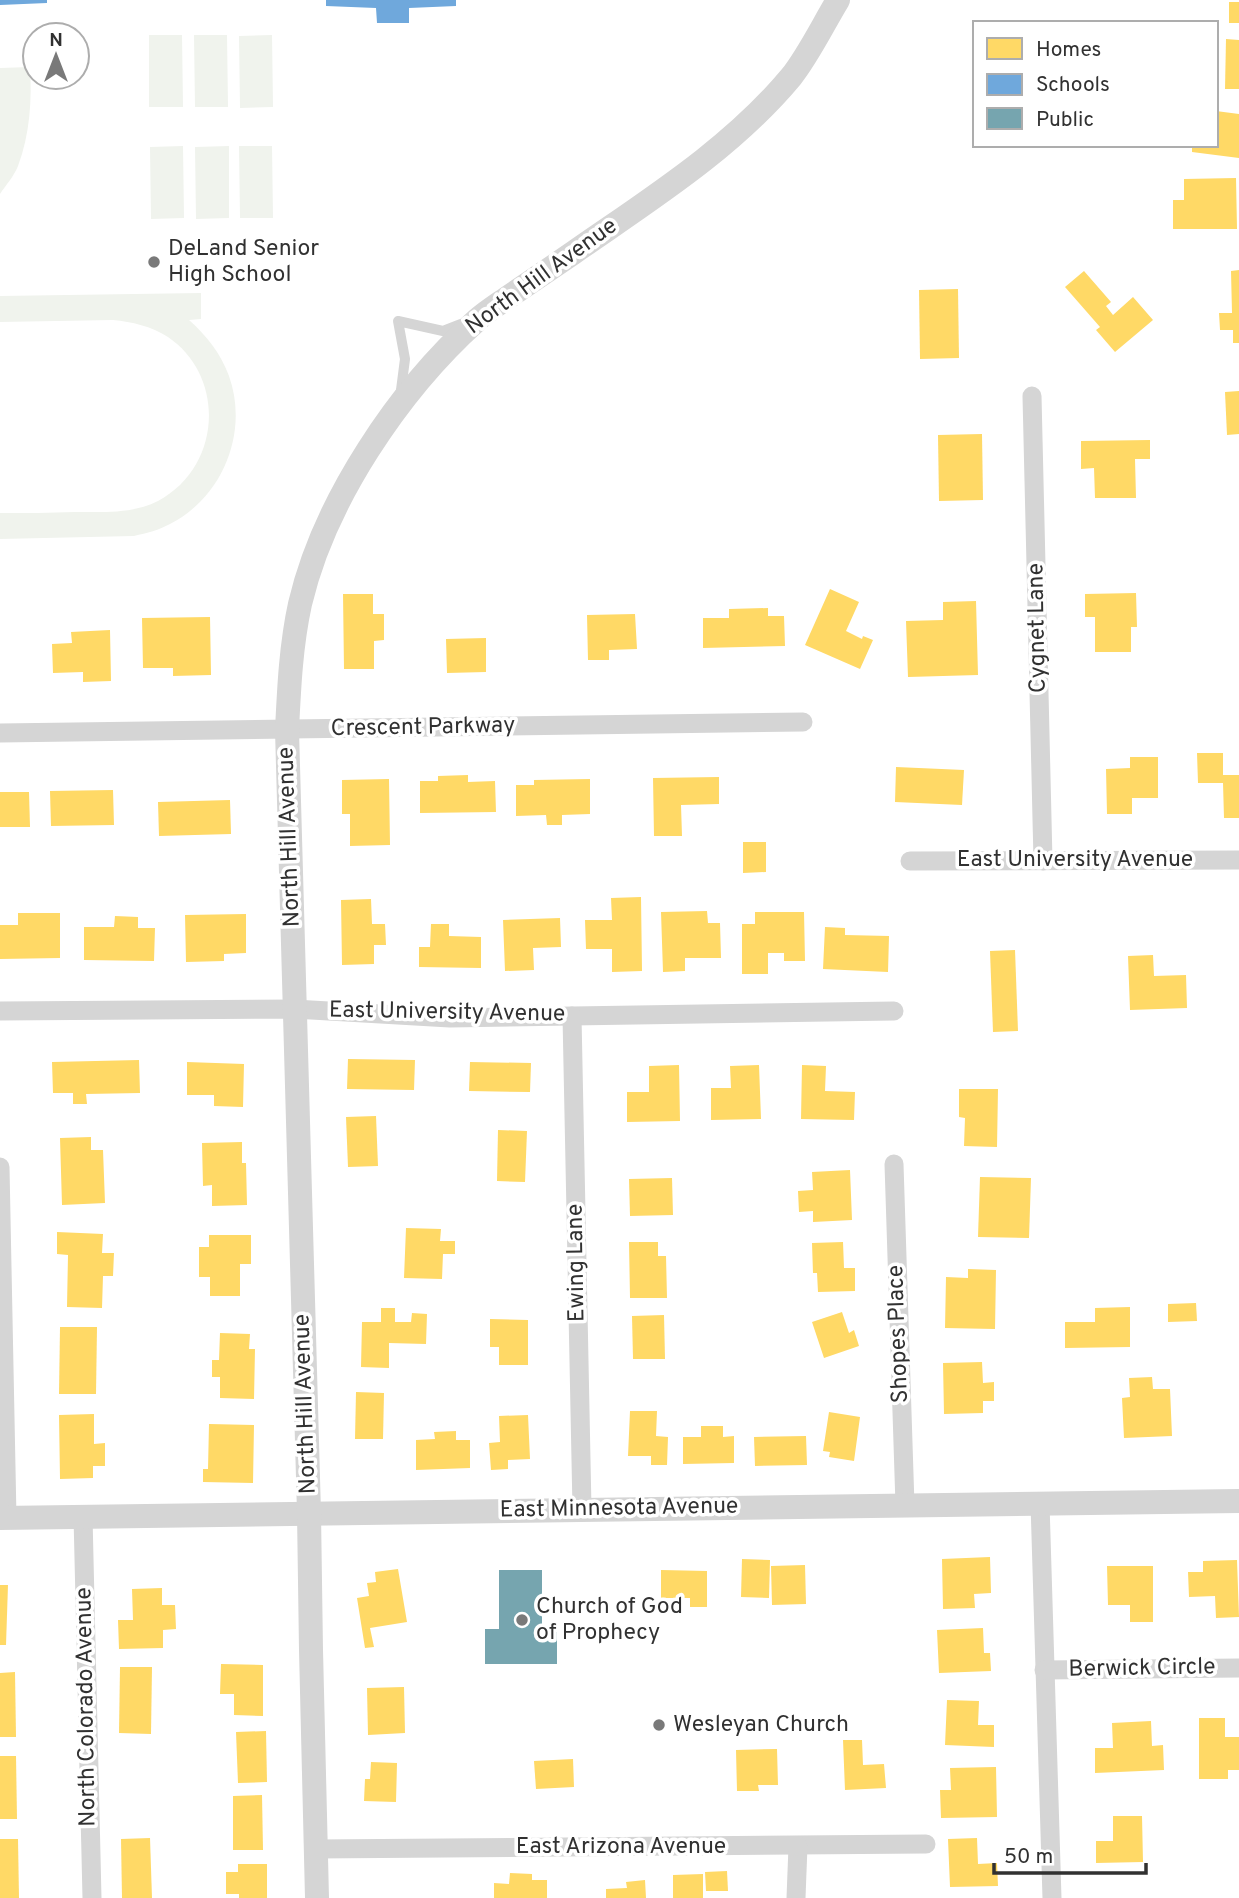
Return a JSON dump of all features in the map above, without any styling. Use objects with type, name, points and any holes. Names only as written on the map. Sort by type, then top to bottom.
[{"type":"street","name":"North Hill Avenue","points":[[317,1898],[287,730],[290,663],[300,604],[319,540],[358,466],[397,407],[425,372],[478,318],[652,198],[759,113],[793,74],[838,0]]},
{"type":"street","name":"Cygnet Lane","points":[[1032,396],[1043,861]]},
{"type":"street","name":"Crescent Parkway","points":[[0,733],[803,722]]},
{"type":"street","name":"East University Avenue","points":[[910,860],[1239,860]]},
{"type":"street","name":"East University Avenue","points":[[0,1011],[294,1009],[450,1018],[894,1011]]},
{"type":"street","name":"Ewing Lane","points":[[572,1016],[582,1509]]},
{"type":"street","name":"Shopes Place","points":[[894,1164],[905,1505]]},
{"type":"street","points":[[0,1167],[4,1518]]},
{"type":"street","name":"East Minnesota Avenue","points":[[4,1518],[1239,1501]]},
{"type":"street","name":"Berwick Circle","points":[[1040,1503],[1052,1898]]},
{"type":"street","name":"North Colorado Avenue","points":[[83,1516],[92,1898]]},
{"type":"street","name":"Berwick Circle","points":[[1044,1670],[1239,1668]]},
{"type":"street","name":"East Arizona Avenue","points":[[316,1849],[926,1844]]},
{"type":"street","points":[[796,1898],[798,1846]]},
{"type":"lane","points":[[397,407],[405,375],[398,321],[443,331],[478,318]]},
{"type":"shaded area","points":[[149,35],[182,35],[183,107],[149,107]]},
{"type":"shaded area","points":[[194,35],[227,35],[228,107],[195,107]]},
{"type":"shaded area","points":[[272,35],[273,107],[240,108],[239,36]]},
{"type":"shaded area","points":[[21,67],[21,91],[30,91],[30,104],[22,154],[16,170],[0,194],[0,68]]},
{"type":"shaded area","points":[[183,146],[184,218],[151,219],[150,147]]},
{"type":"shaded area","points":[[229,146],[229,218],[196,219],[195,147]]},
{"type":"shaded area","points":[[239,146],[272,146],[273,218],[240,218]]},
{"type":"shaded area","points":[[201,293],[201,319],[189,320],[213,346],[226,368],[234,397],[236,419],[227,461],[204,497],[189,512],[170,524],[134,536],[0,539],[0,513],[117,511],[158,501],[179,486],[194,467],[204,445],[209,422],[207,398],[200,375],[187,354],[168,337],[141,325],[113,320],[0,322],[0,296]]},
{"type":"building: Homes","points":[[1229,2],[1239,2],[1239,23],[1229,23]]},
{"type":"building: Homes","points":[[1226,39],[1239,40],[1239,89],[1225,89]]},
{"type":"building: Homes","points":[[1218,111],[1239,114],[1239,158],[1192,152],[1192,147],[1218,147]]},
{"type":"building: Homes","points":[[1236,178],[1237,229],[1173,229],[1173,200],[1184,200],[1184,179]]},
{"type":"building: Homes","points":[[1239,270],[1239,343],[1233,343],[1233,330],[1220,330],[1219,313],[1232,313],[1231,271]]},
{"type":"building: Homes","points":[[1084,271],[1111,302],[1106,306],[1113,315],[1133,297],[1153,320],[1115,352],[1096,330],[1100,327],[1065,287]]},
{"type":"building: Homes","points":[[958,289],[959,358],[920,359],[919,290]]},
{"type":"building: Homes","points":[[1239,391],[1239,434],[1227,435],[1225,392]]},
{"type":"building: Homes","points":[[982,434],[983,500],[939,501],[938,435]]},
{"type":"building: Homes","points":[[1150,440],[1150,459],[1135,459],[1136,498],[1095,498],[1094,468],[1081,469],[1081,441]]},
{"type":"building: Homes","points":[[830,589],[859,602],[846,631],[862,639],[863,636],[873,640],[860,669],[805,645]]},
{"type":"building: Homes","points":[[1136,593],[1137,627],[1131,627],[1131,652],[1095,652],[1095,617],[1085,617],[1085,594]]},
{"type":"building: Homes","points":[[343,594],[373,594],[373,614],[384,614],[384,640],[374,641],[374,669],[344,669]]},
{"type":"building: Homes","points":[[976,601],[978,675],[908,677],[906,621],[943,620],[943,602]]},
{"type":"building: Homes","points":[[768,608],[768,616],[784,616],[785,646],[703,648],[703,618],[729,618],[729,609]]},
{"type":"building: Homes","points":[[635,614],[637,649],[609,650],[609,660],[588,660],[587,615]]},
{"type":"building: Homes","points":[[210,617],[211,675],[173,676],[173,668],[143,668],[142,618]]},
{"type":"building: Homes","points":[[110,630],[111,681],[83,682],[83,672],[53,673],[52,644],[72,643],[71,632]]},
{"type":"building: Homes","points":[[486,638],[486,672],[447,673],[446,639]]},
{"type":"building: Homes","points":[[1197,753],[1223,753],[1223,775],[1239,775],[1239,818],[1224,818],[1223,783],[1198,783]]},
{"type":"building: Homes","points":[[1130,757],[1158,757],[1158,798],[1132,798],[1132,814],[1107,814],[1106,769],[1130,768]]},
{"type":"building: Homes","points":[[896,767],[964,770],[962,805],[895,802]]},
{"type":"building: Homes","points":[[468,775],[468,782],[495,781],[496,812],[420,813],[420,781],[438,781],[438,776]]},
{"type":"building: Homes","points":[[719,777],[719,804],[681,805],[682,836],[654,836],[653,778]]},
{"type":"building: Homes","points":[[389,779],[390,845],[350,846],[350,814],[342,814],[342,780]]},
{"type":"building: Homes","points":[[590,779],[590,814],[562,815],[562,825],[547,825],[546,815],[516,816],[516,785],[534,785],[534,780]]},
{"type":"building: Homes","points":[[113,790],[114,825],[51,826],[50,791]]},
{"type":"building: Homes","points":[[0,792],[29,792],[30,827],[0,827]]},
{"type":"building: Homes","points":[[230,800],[231,834],[159,836],[158,802]]},
{"type":"building: Homes","points":[[743,842],[766,842],[766,872],[743,873]]},
{"type":"building: Homes","points":[[641,897],[642,971],[612,972],[612,949],[586,949],[585,920],[612,920],[611,898]]},
{"type":"building: Homes","points":[[371,899],[372,924],[385,924],[386,945],[374,945],[374,964],[342,965],[341,900]]},
{"type":"building: Homes","points":[[707,911],[708,923],[720,923],[721,958],[685,958],[685,971],[663,972],[661,912]]},
{"type":"building: Homes","points":[[755,912],[804,912],[805,961],[784,961],[784,953],[768,953],[768,974],[742,974],[742,924],[755,924]]},
{"type":"building: Homes","points":[[18,913],[60,913],[60,958],[0,959],[0,925],[18,925]]},
{"type":"building: Homes","points":[[246,914],[246,953],[224,954],[224,961],[186,962],[185,915]]},
{"type":"building: Homes","points":[[115,916],[138,917],[138,928],[155,928],[154,961],[84,960],[84,927],[114,927]]},
{"type":"building: Homes","points":[[560,918],[561,947],[533,948],[534,970],[505,971],[503,920]]},
{"type":"building: Homes","points":[[431,924],[449,924],[449,936],[481,937],[481,968],[419,967],[419,947],[430,947]]},
{"type":"building: Homes","points":[[825,927],[845,928],[845,935],[889,936],[888,972],[823,969]]},
{"type":"building: Homes","points":[[1015,950],[1018,1031],[993,1032],[990,951]]},
{"type":"building: Homes","points":[[1153,955],[1154,976],[1186,975],[1187,1008],[1130,1010],[1128,956]]},
{"type":"building: Homes","points":[[348,1059],[415,1060],[414,1090],[347,1089]]},
{"type":"building: Homes","points":[[139,1060],[140,1093],[86,1094],[87,1104],[73,1104],[73,1093],[53,1093],[52,1062]]},
{"type":"building: Homes","points":[[187,1062],[244,1064],[243,1107],[214,1106],[214,1095],[187,1095]]},
{"type":"building: Homes","points":[[470,1062],[531,1063],[530,1092],[469,1091]]},
{"type":"building: Homes","points":[[679,1065],[680,1121],[627,1122],[627,1092],[649,1092],[649,1066]]},
{"type":"building: Homes","points":[[759,1065],[761,1119],[711,1120],[711,1088],[731,1088],[730,1066]]},
{"type":"building: Homes","points":[[802,1065],[826,1066],[825,1091],[855,1092],[854,1120],[801,1119]]},
{"type":"building: Homes","points":[[959,1089],[998,1089],[997,1147],[964,1146],[965,1118],[959,1117]]},
{"type":"building: Homes","points":[[376,1116],[378,1166],[348,1167],[346,1117]]},
{"type":"building: Homes","points":[[498,1130],[527,1131],[525,1182],[497,1181]]},
{"type":"building: Homes","points":[[91,1137],[91,1150],[103,1150],[105,1203],[62,1205],[60,1138]]},
{"type":"building: Homes","points":[[242,1142],[242,1163],[246,1163],[247,1205],[212,1206],[212,1185],[203,1186],[202,1143]]},
{"type":"building: Homes","points":[[850,1170],[852,1220],[813,1222],[813,1211],[799,1212],[798,1191],[813,1190],[812,1172]]},
{"type":"building: Homes","points":[[980,1177],[1031,1178],[1029,1238],[978,1237]]},
{"type":"building: Homes","points":[[672,1178],[673,1215],[630,1216],[629,1179]]},
{"type":"building: Homes","points":[[406,1228],[441,1229],[440,1241],[455,1241],[455,1254],[443,1254],[442,1279],[404,1278]]},
{"type":"building: Homes","points":[[57,1232],[103,1234],[102,1253],[114,1253],[113,1276],[103,1276],[102,1308],[67,1307],[68,1255],[57,1254]]},
{"type":"building: Homes","points":[[209,1235],[251,1235],[251,1264],[240,1264],[240,1296],[210,1296],[210,1277],[199,1277],[199,1247],[209,1247]]},
{"type":"building: Homes","points":[[629,1242],[658,1242],[658,1256],[666,1256],[667,1298],[630,1298]]},
{"type":"building: Homes","points":[[843,1242],[844,1268],[855,1268],[855,1291],[818,1292],[817,1273],[813,1273],[812,1243]]},
{"type":"building: Homes","points":[[968,1269],[996,1270],[995,1329],[945,1328],[946,1277],[968,1278]]},
{"type":"building: Homes","points":[[1196,1303],[1197,1321],[1168,1322],[1168,1304]]},
{"type":"building: Homes","points":[[1130,1307],[1130,1347],[1065,1348],[1065,1322],[1095,1322],[1095,1308]]},
{"type":"building: Homes","points":[[381,1308],[395,1308],[395,1322],[411,1322],[412,1313],[427,1314],[426,1344],[389,1343],[389,1368],[361,1367],[362,1322],[381,1322]]},
{"type":"building: Homes","points":[[842,1312],[849,1333],[854,1330],[859,1346],[824,1358],[812,1322]]},
{"type":"building: Homes","points":[[664,1315],[665,1359],[633,1359],[632,1316]]},
{"type":"building: Homes","points":[[490,1319],[528,1320],[528,1365],[499,1365],[499,1347],[490,1347]]},
{"type":"building: Homes","points":[[60,1327],[97,1327],[96,1394],[59,1394]]},
{"type":"building: Homes","points":[[220,1333],[250,1334],[249,1349],[255,1349],[254,1399],[220,1398],[220,1377],[212,1377],[212,1360],[219,1360]]},
{"type":"building: Homes","points":[[982,1362],[983,1383],[994,1382],[994,1401],[983,1401],[983,1413],[944,1414],[943,1363]]},
{"type":"building: Homes","points":[[1152,1377],[1153,1389],[1170,1389],[1172,1436],[1124,1438],[1122,1398],[1130,1397],[1129,1378]]},
{"type":"building: Homes","points":[[356,1392],[384,1393],[383,1439],[355,1439]]},
{"type":"building: Homes","points":[[630,1411],[657,1411],[656,1436],[668,1437],[667,1465],[651,1465],[651,1456],[628,1456]]},
{"type":"building: Homes","points":[[829,1412],[860,1417],[854,1461],[829,1457],[830,1452],[823,1451]]},
{"type":"building: Homes","points":[[94,1414],[94,1444],[105,1443],[105,1466],[93,1466],[93,1478],[60,1479],[59,1415]]},
{"type":"building: Homes","points":[[528,1415],[530,1459],[508,1460],[508,1469],[491,1470],[489,1443],[500,1442],[499,1416]]},
{"type":"building: Homes","points":[[209,1424],[254,1425],[253,1483],[203,1482],[203,1469],[208,1469]]},
{"type":"building: Homes","points":[[701,1426],[723,1426],[723,1437],[734,1436],[734,1463],[683,1464],[683,1437],[701,1437]]},
{"type":"building: Homes","points":[[456,1431],[456,1440],[470,1440],[470,1468],[416,1470],[416,1440],[435,1439],[434,1432]]},
{"type":"building: Homes","points":[[806,1436],[807,1465],[755,1466],[754,1437]]},
{"type":"building: Homes","points":[[990,1557],[991,1593],[974,1594],[975,1608],[943,1609],[942,1559]]},
{"type":"building: Homes","points":[[742,1559],[770,1560],[769,1598],[741,1597]]},
{"type":"building: Homes","points":[[1237,1560],[1239,1617],[1216,1618],[1215,1596],[1189,1597],[1188,1572],[1203,1572],[1203,1561]]},
{"type":"building: Homes","points":[[805,1565],[806,1604],[772,1605],[771,1566]]},
{"type":"building: Homes","points":[[1107,1566],[1153,1566],[1153,1622],[1130,1622],[1130,1605],[1108,1605]]},
{"type":"building: Homes","points":[[398,1569],[407,1622],[370,1628],[374,1647],[365,1648],[357,1598],[369,1596],[367,1583],[376,1582],[375,1572]]},
{"type":"building: Homes","points":[[661,1570],[707,1571],[707,1607],[690,1607],[690,1598],[661,1598]]},
{"type":"building: Homes","points":[[0,1585],[8,1585],[6,1645],[0,1645]]},
{"type":"building: Homes","points":[[162,1588],[162,1605],[175,1605],[176,1629],[163,1630],[163,1648],[119,1649],[118,1620],[133,1620],[132,1589]]},
{"type":"building: Homes","points":[[983,1628],[984,1653],[990,1653],[991,1671],[939,1673],[937,1630]]},
{"type":"building: Homes","points":[[221,1664],[263,1665],[263,1716],[234,1715],[234,1694],[220,1694]]},
{"type":"building: Homes","points":[[120,1667],[152,1667],[151,1734],[119,1733]]},
{"type":"building: Homes","points":[[15,1672],[16,1737],[0,1737],[0,1673]]},
{"type":"building: Homes","points":[[404,1687],[405,1733],[368,1735],[367,1688]]},
{"type":"building: Homes","points":[[947,1700],[979,1701],[978,1725],[994,1725],[994,1747],[945,1745]]},
{"type":"building: Homes","points":[[1199,1718],[1225,1718],[1225,1737],[1239,1737],[1239,1770],[1228,1770],[1228,1779],[1199,1779]]},
{"type":"building: Homes","points":[[1151,1721],[1152,1746],[1163,1745],[1164,1770],[1095,1773],[1095,1748],[1113,1748],[1112,1723]]},
{"type":"building: Homes","points":[[266,1731],[267,1782],[238,1783],[236,1732]]},
{"type":"building: Homes","points":[[843,1740],[862,1740],[863,1765],[884,1764],[886,1788],[845,1790]]},
{"type":"building: Homes","points":[[777,1749],[778,1785],[758,1785],[759,1791],[737,1791],[736,1750]]},
{"type":"building: Homes","points":[[0,1756],[16,1756],[17,1819],[0,1819]]},
{"type":"building: Homes","points":[[573,1759],[574,1787],[536,1789],[534,1761]]},
{"type":"building: Homes","points":[[371,1762],[397,1763],[396,1802],[364,1801],[365,1779],[370,1779]]},
{"type":"building: Homes","points":[[996,1767],[997,1817],[941,1818],[940,1790],[951,1790],[950,1768]]},
{"type":"building: Homes","points":[[262,1795],[263,1850],[233,1850],[233,1796]]},
{"type":"building: Homes","points":[[1113,1816],[1142,1816],[1143,1862],[1096,1863],[1096,1841],[1113,1841]]},
{"type":"building: Homes","points":[[150,1838],[152,1898],[122,1898],[121,1839]]},
{"type":"building: Homes","points":[[977,1838],[978,1864],[997,1863],[998,1886],[950,1887],[948,1839]]},
{"type":"building: Homes","points":[[0,1839],[18,1839],[19,1898],[0,1898]]},
{"type":"building: Homes","points":[[238,1864],[267,1864],[267,1898],[239,1898],[239,1894],[226,1894],[226,1872],[238,1872]]},
{"type":"building: Homes","points":[[727,1871],[728,1891],[706,1891],[705,1872]]},
{"type":"building: Homes","points":[[510,1873],[532,1874],[532,1880],[547,1880],[547,1898],[494,1898],[494,1883],[509,1884]]},
{"type":"building: Homes","points":[[703,1874],[703,1898],[673,1898],[673,1875]]},
{"type":"building: Homes","points":[[645,1880],[646,1898],[606,1898],[606,1889],[627,1888],[626,1882]]},
{"type":"building: Schools","points":[[0,0],[47,0],[47,3],[0,5]]},
{"type":"building: Schools","points":[[326,0],[456,0],[456,6],[409,8],[409,23],[377,23],[376,8],[326,6]]},
{"type":"building: Public","points":[[499,1570],[542,1570],[542,1628],[557,1628],[557,1664],[485,1664],[485,1629],[499,1629]]},
{"type":"place","name":"DeLand Senior High School","points":[[154,262]]},
{"type":"place","name":"Church of God of Prophecy","points":[[522,1620]]},
{"type":"place","name":"Wesleyan Church","points":[[659,1725]]}]
